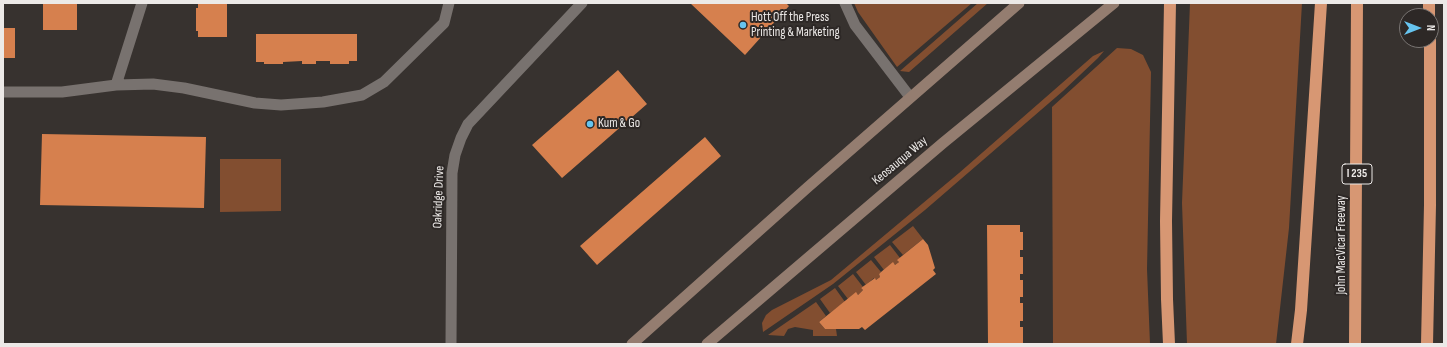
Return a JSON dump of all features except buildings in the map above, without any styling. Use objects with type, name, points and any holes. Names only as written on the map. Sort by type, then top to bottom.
[{"type":"highway","points":[[1169,344],[1166,221],[1170,3]]},
{"type":"highway","points":[[1297,344],[1301,310],[1321,3]]},
{"type":"highway","name":"John MacVicar Freeway","points":[[1355,344],[1357,3]]},
{"type":"highway","points":[[1427,344],[1430,205],[1430,48]]},
{"type":"main road","points":[[632,344],[910,97],[1019,3]]},
{"type":"main road","name":"Keosauqua Way","points":[[707,344],[943,143],[1114,3]]},
{"type":"street","points":[[116,84],[142,3]]},
{"type":"street","points":[[3,92],[62,92],[116,84],[153,84],[184,88],[255,103],[281,105],[323,102],[362,95],[384,82],[444,23],[450,3]]},
{"type":"street","name":"Oakridge Drive","points":[[451,344],[452,178],[455,155],[461,138],[468,124],[582,3]]},
{"type":"street","points":[[845,3],[855,25],[910,97]]},
{"type":"shaded area","points":[[854,3],[972,3],[897,67],[858,12]]},
{"type":"shaded area","points":[[978,3],[988,3],[909,72],[900,71]]},
{"type":"shaded area","points":[[1190,3],[1302,3],[1289,228],[1276,344],[1187,344],[1182,203]]},
{"type":"shaded area","points":[[1117,48],[1131,49],[1143,55],[1151,72],[1147,269],[1150,344],[1053,344],[1052,107]]},
{"type":"shaded area","points":[[1104,51],[1063,91],[925,210],[833,284],[763,332],[762,323],[766,315],[772,310],[831,280],[959,173],[1093,56]]},
{"type":"shaded area","points":[[220,159],[281,159],[281,211],[220,212]]},
{"type":"shaded area","points":[[913,226],[923,239],[903,255],[892,242]]},
{"type":"shaded area","points":[[890,245],[900,258],[898,260],[899,262],[895,265],[893,263],[884,270],[874,257]]},
{"type":"shaded area","points":[[871,260],[881,272],[879,274],[880,277],[876,280],[874,278],[866,285],[856,272]]},
{"type":"shaded area","points":[[853,274],[863,287],[861,288],[863,290],[858,295],[856,293],[848,299],[838,286]]},
{"type":"shaded area","points":[[835,288],[845,302],[830,313],[820,299]]},
{"type":"shaded area","points":[[816,302],[826,316],[819,322],[825,329],[836,329],[837,336],[813,336],[813,330],[795,327],[788,329],[784,336],[768,335]]},
{"type":"place","name":"Hott Off the Press Printing & Marketing","points":[[743,25]]},
{"type":"place","name":"Kum & Go","points":[[590,124]]}]
